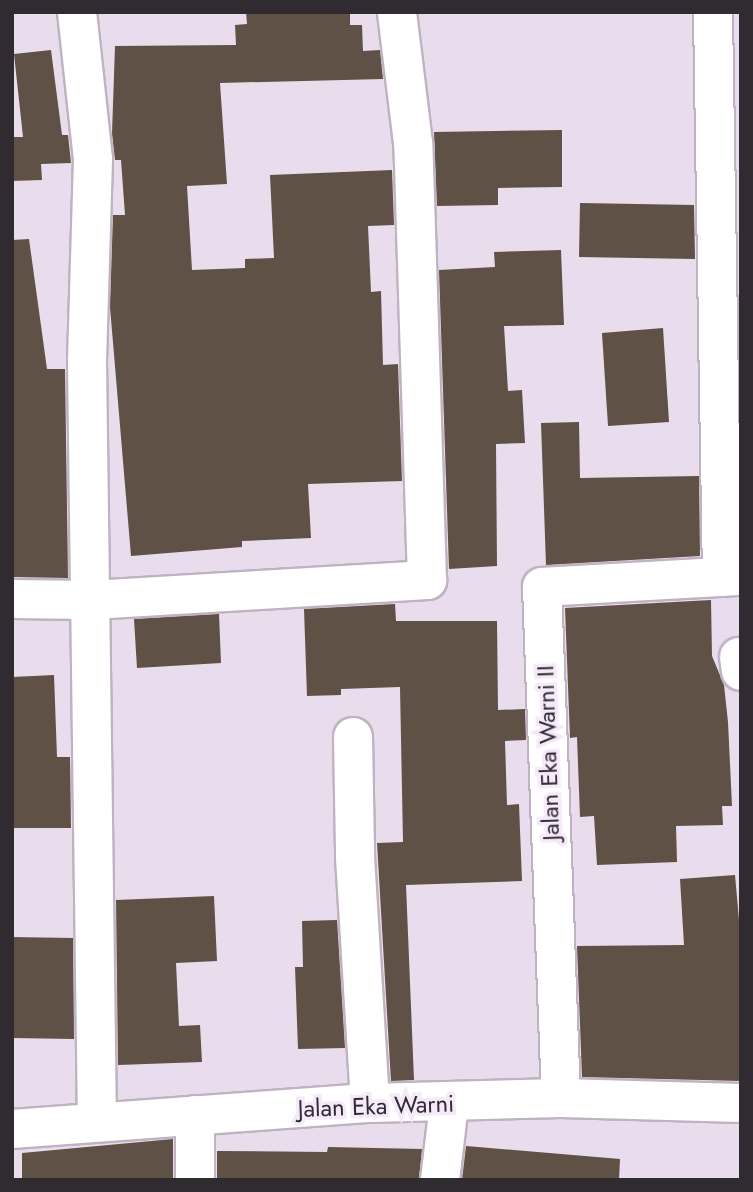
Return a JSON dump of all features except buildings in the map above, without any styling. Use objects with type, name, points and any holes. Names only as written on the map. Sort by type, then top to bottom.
[{"type":"street","points":[[77,12],[93,159],[88,361],[97,1119]]},
{"type":"street","points":[[12,599],[92,600],[427,580],[413,143],[397,12]]},
{"type":"street","points":[[713,12],[731,577]]},
{"type":"street","name":"Jalan Eka Warni II","points":[[561,1098],[542,587],[731,577]]},
{"type":"street","points":[[353,737],[355,858],[370,1103]]},
{"type":"street","name":"Jalan Eka Warni","points":[[12,1129],[97,1119],[370,1103],[449,1104],[561,1098],[741,1103]]},
{"type":"street","points":[[440,1180],[449,1104]]},
{"type":"street","points":[[195,1115],[195,1180]]}]
